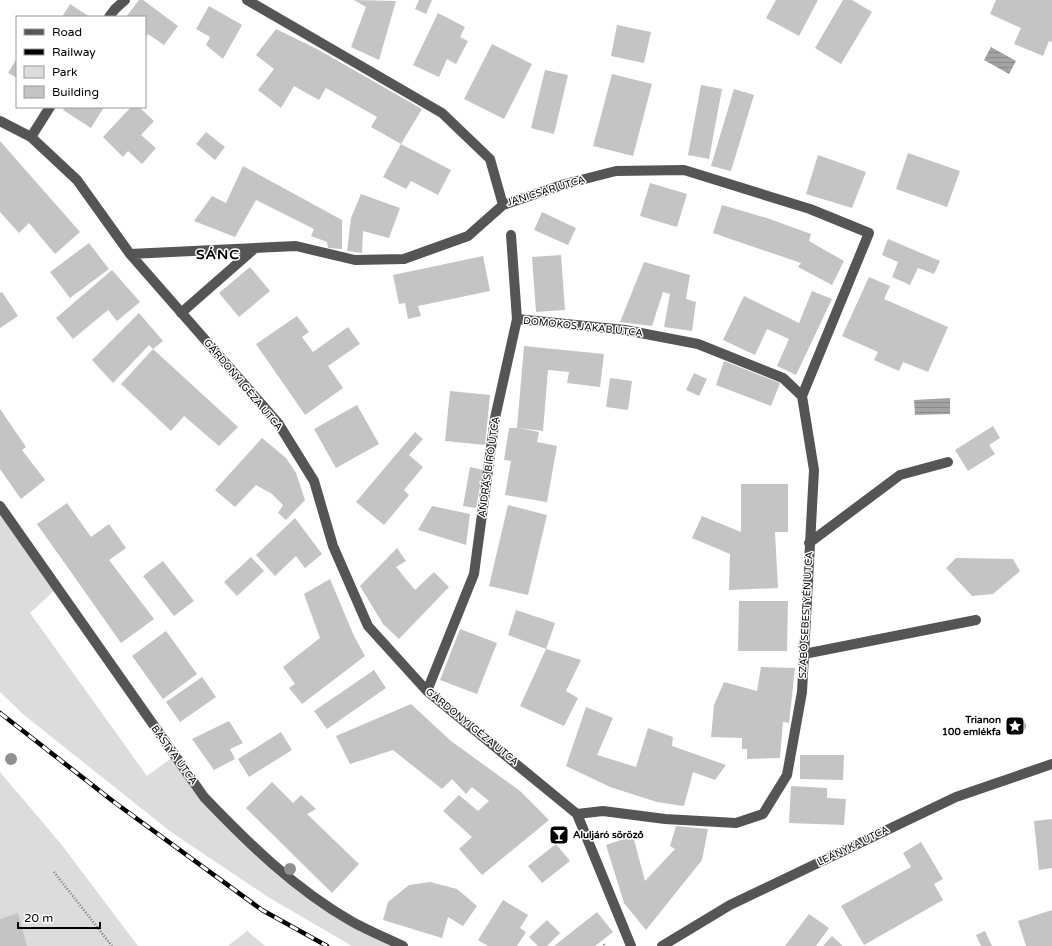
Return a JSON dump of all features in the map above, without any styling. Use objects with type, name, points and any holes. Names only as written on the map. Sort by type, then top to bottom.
[{"type":"street","points":[[110,16],[125,0]]},
{"type":"street","name":"JANICSÁR UTCA","points":[[247,0],[442,113],[490,158],[503,205],[565,184],[616,171],[684,170],[810,209],[869,233],[802,396]]},
{"type":"street","points":[[31,137],[49,108]]},
{"type":"street","name":"GÁRDONYI GÉZA UTCA","points":[[0,121],[31,137],[77,180],[130,254],[278,423],[314,481],[333,546],[368,626],[426,691],[577,814],[631,946]]},
{"type":"street","points":[[130,254],[296,246],[355,260],[404,258],[468,236],[503,205]]},
{"type":"street","name":"ANDRÁS BÍRÓ UTCA","points":[[426,691],[474,574],[495,418],[517,319],[511,235]]},
{"type":"street","points":[[181,312],[254,248]]},
{"type":"street","name":"DOMOKOS JAKAB UTCA","points":[[517,319],[625,330],[698,344],[783,378],[802,396]]},
{"type":"street","name":"SZABÓ SEBESTYÉN UTCA","points":[[577,814],[603,811],[665,819],[736,823],[764,814],[787,775],[802,692],[814,470],[802,396]]},
{"type":"street","points":[[809,543],[900,475],[948,462]]},
{"type":"street","name":"BÁSTYA UTCA","points":[[0,506],[204,797],[240,834],[304,890],[351,921],[403,946]]},
{"type":"street","points":[[804,654],[976,620]]},
{"type":"street","name":"LEÁNYKA UTCA","points":[[662,946],[730,905],[956,797],[1052,764]]},
{"type":"path","points":[[54,872],[112,946]]},
{"type":"green space","points":[[0,506],[57,588],[30,613],[147,776],[174,756],[204,797],[304,890],[403,946],[352,946],[268,897],[171,832],[24,715],[0,692]]},
{"type":"green space","points":[[0,772],[61,844],[138,946],[0,946]]},
{"type":"green space","points":[[247,931],[265,946],[228,946]]},
{"type":"shaded area","points":[[991,47],[1016,61],[1009,74],[984,60]]},
{"type":"shaded area","points":[[950,398],[950,414],[915,415],[914,400]]},
{"type":"building","points":[[139,0],[143,0],[178,26],[164,45],[148,34],[146,37],[146,16],[127,16]]},
{"type":"building","points":[[354,0],[396,1],[379,60],[351,47],[366,7]]},
{"type":"building","points":[[419,0],[432,0],[426,14],[415,9]]},
{"type":"building","points":[[776,0],[818,0],[799,36],[766,18]]},
{"type":"building","points":[[843,0],[852,0],[872,12],[841,64],[815,48]]},
{"type":"building","points":[[996,0],[1052,0],[1052,42],[1049,41],[1043,56],[1014,44],[1021,28],[990,14]]},
{"type":"building","points":[[70,4],[88,16],[63,16]]},
{"type":"building","points":[[209,6],[242,25],[223,59],[206,45],[210,37],[196,29]]},
{"type":"building","points":[[438,13],[465,27],[460,37],[468,41],[456,64],[447,59],[439,77],[413,65]]},
{"type":"building","points":[[617,25],[651,32],[644,63],[611,56]]},
{"type":"building","points":[[276,29],[317,49],[422,109],[401,144],[371,127],[377,117],[326,88],[319,100],[294,86],[281,108],[258,90],[274,69],[256,55]]},
{"type":"building","points":[[492,44],[532,64],[504,119],[464,99]]},
{"type":"building","points":[[16,60],[16,77],[8,73]]},
{"type":"building","points":[[545,70],[568,75],[554,134],[531,128]]},
{"type":"building","points":[[612,74],[652,84],[633,156],[593,146]]},
{"type":"building","points":[[701,85],[722,89],[709,159],[688,155]]},
{"type":"building","points":[[734,89],[754,95],[731,171],[711,166]]},
{"type":"building","points":[[64,108],[103,108],[91,128],[63,110]]},
{"type":"building","points":[[130,108],[140,108],[154,121],[141,135],[156,148],[142,164],[128,151],[123,157],[103,137]]},
{"type":"building","points":[[206,132],[225,147],[215,160],[196,144]]},
{"type":"building","points":[[0,141],[80,232],[55,254],[29,223],[19,233],[0,212]]},
{"type":"building","points":[[401,144],[451,170],[438,195],[411,181],[406,189],[383,177]]},
{"type":"building","points":[[908,153],[960,171],[947,207],[896,189]]},
{"type":"building","points":[[818,155],[866,172],[852,208],[806,194]]},
{"type":"building","points":[[243,166],[342,220],[342,249],[328,248],[327,242],[311,236],[314,229],[256,200],[235,237],[194,221],[212,196],[226,203]]},
{"type":"building","points":[[650,183],[687,194],[677,227],[640,216]]},
{"type":"building","points":[[361,194],[400,208],[389,238],[363,231],[362,253],[347,251],[351,218]]},
{"type":"building","points":[[722,205],[767,218],[811,234],[809,241],[844,261],[832,285],[798,267],[801,263],[713,233]]},
{"type":"building","points":[[542,212],[576,228],[568,245],[534,230]]},
{"type":"building","points":[[888,239],[940,261],[934,274],[918,268],[910,285],[892,277],[898,262],[882,255]]},
{"type":"building","points":[[89,243],[109,269],[70,298],[50,272]]},
{"type":"building","points":[[561,255],[565,310],[536,312],[532,257]]},
{"type":"building","points":[[483,256],[490,291],[418,306],[421,316],[408,319],[405,303],[399,304],[393,275]]},
{"type":"building","points":[[644,262],[690,275],[686,299],[696,302],[692,331],[664,327],[670,294],[663,292],[652,326],[620,322]]},
{"type":"building","points":[[250,267],[270,291],[239,317],[219,293]]},
{"type":"building","points":[[112,270],[140,302],[117,321],[108,310],[73,339],[56,318]]},
{"type":"building","points":[[869,277],[890,286],[884,299],[948,327],[928,372],[903,362],[899,371],[874,360],[878,352],[842,336]]},
{"type":"building","points":[[812,291],[832,299],[796,375],[777,366],[789,339],[767,329],[755,355],[723,340],[744,296],[799,323]]},
{"type":"building","points":[[2,292],[18,316],[0,328],[0,293]]},
{"type":"building","points":[[139,313],[163,341],[153,349],[149,345],[113,383],[92,360]]},
{"type":"building","points":[[297,316],[309,332],[302,337],[313,352],[348,327],[360,344],[328,366],[343,388],[305,415],[256,344]]},
{"type":"building","points":[[524,346],[604,354],[600,387],[567,383],[569,372],[548,370],[543,431],[519,428],[539,432],[537,442],[557,446],[547,502],[505,495],[511,461],[504,460],[509,428],[517,428]]},
{"type":"building","points":[[153,349],[238,427],[219,446],[184,416],[171,431],[121,384]]},
{"type":"building","points":[[724,361],[780,383],[771,406],[716,385]]},
{"type":"building","points":[[694,373],[707,379],[699,396],[686,390]]},
{"type":"building","points":[[610,378],[632,381],[628,410],[606,407]]},
{"type":"building","points":[[450,391],[490,395],[485,445],[445,441]]},
{"type":"building","points":[[357,405],[379,444],[336,468],[314,429]]},
{"type":"building","points":[[0,409],[26,447],[22,450],[45,480],[21,499],[0,469]]},
{"type":"building","points":[[993,426],[1000,438],[989,445],[995,454],[968,471],[955,450]]},
{"type":"building","points":[[415,432],[423,439],[409,455],[423,467],[404,490],[409,495],[384,525],[356,502]]},
{"type":"building","points":[[262,438],[286,458],[296,473],[305,500],[286,520],[278,513],[283,505],[272,494],[256,485],[235,507],[215,490]]},
{"type":"building","points":[[470,467],[483,470],[476,508],[463,506]]},
{"type":"building","points":[[741,484],[788,484],[788,532],[775,532],[778,588],[729,590],[730,554],[692,538],[702,516],[741,532]]},
{"type":"building","points":[[67,503],[91,537],[109,524],[126,548],[109,560],[154,619],[121,643],[37,524]]},
{"type":"building","points":[[508,505],[547,515],[528,595],[489,586]]},
{"type":"building","points":[[432,506],[470,514],[466,545],[418,530]]},
{"type":"building","points":[[295,518],[322,554],[305,568],[296,556],[275,576],[256,555]]},
{"type":"building","points":[[397,548],[406,561],[396,567],[415,590],[434,572],[449,587],[399,639],[383,624],[360,586]]},
{"type":"building","points":[[251,557],[264,571],[237,596],[224,582]]},
{"type":"building","points":[[956,558],[1013,559],[1020,571],[993,594],[972,596],[946,568]]},
{"type":"building","points":[[163,561],[194,601],[174,616],[143,576]]},
{"type":"building","points":[[330,579],[354,636],[365,656],[302,704],[289,688],[295,684],[283,667],[320,638],[304,594]]},
{"type":"building","points":[[739,601],[788,601],[787,651],[738,651]]},
{"type":"building","points":[[516,610],[555,623],[546,649],[508,635]]},
{"type":"building","points":[[460,629],[497,643],[477,694],[440,680]]},
{"type":"building","points":[[166,631],[197,674],[163,699],[132,656]]},
{"type":"building","points":[[546,649],[581,660],[566,691],[578,698],[564,726],[520,706]]},
{"type":"building","points":[[761,667],[795,668],[789,723],[783,722],[780,758],[747,759],[747,749],[742,749],[742,738],[711,737],[714,705],[724,682],[757,691]]},
{"type":"building","points":[[374,670],[386,688],[327,729],[314,711]]},
{"type":"building","points":[[202,677],[216,697],[180,722],[166,702]]},
{"type":"building","points":[[411,704],[451,741],[520,791],[549,820],[482,875],[459,849],[472,837],[443,811],[459,795],[478,811],[489,801],[472,787],[466,794],[452,779],[442,789],[393,750],[350,764],[336,736]]},
{"type":"building","points":[[586,707],[613,718],[597,755],[636,767],[648,728],[673,737],[672,746],[726,765],[715,780],[693,772],[684,806],[657,802],[610,787],[566,766]]},
{"type":"building","points":[[229,721],[243,743],[230,749],[235,759],[214,770],[192,739]]},
{"type":"building","points":[[281,732],[292,750],[249,777],[238,759]]},
{"type":"building","points":[[800,755],[844,755],[843,780],[800,779]]},
{"type":"building","points":[[272,782],[293,803],[301,795],[316,809],[307,814],[359,864],[332,893],[246,808]]},
{"type":"building","points":[[791,786],[827,788],[827,798],[846,799],[844,825],[789,823]]},
{"type":"building","points":[[1052,819],[1052,868],[1039,870],[1034,821]]},
{"type":"building","points":[[676,826],[708,829],[702,860],[646,930],[624,903],[606,845],[633,836],[645,881],[675,849],[670,846]]},
{"type":"building","points":[[921,842],[943,879],[934,884],[943,900],[864,945],[841,906],[911,867],[903,853]]},
{"type":"building","points":[[556,844],[570,861],[542,883],[528,866]]},
{"type":"building","points":[[430,882],[457,889],[477,906],[463,926],[448,917],[442,938],[383,920],[388,902],[409,885]]},
{"type":"building","points":[[503,900],[528,915],[520,928],[526,932],[517,946],[488,946],[478,940]]},
{"type":"building","points":[[1052,910],[1052,946],[1026,946],[1018,921]]},
{"type":"building","points":[[597,912],[613,932],[595,946],[554,946]]},
{"type":"building","points":[[18,913],[27,946],[0,946],[0,919]]},
{"type":"building","points":[[809,914],[829,928],[816,946],[785,946]]},
{"type":"building","points":[[547,920],[560,933],[547,946],[538,946],[529,937]]},
{"type":"building","points":[[985,931],[992,946],[981,946],[976,935]]},
{"type":"building","points":[[832,936],[843,946],[823,946]]},
{"type":"railway","points":[[0,713],[114,802],[262,910],[327,946]]},
{"type":"place","name":"Trianon 100 emlékfa","points":[[1015,726]]},
{"type":"place","name":"Aluljáró söröző","points":[[559,835]]},
{"type":"district","name":"SÁNC","points":[[218,254]]}]
